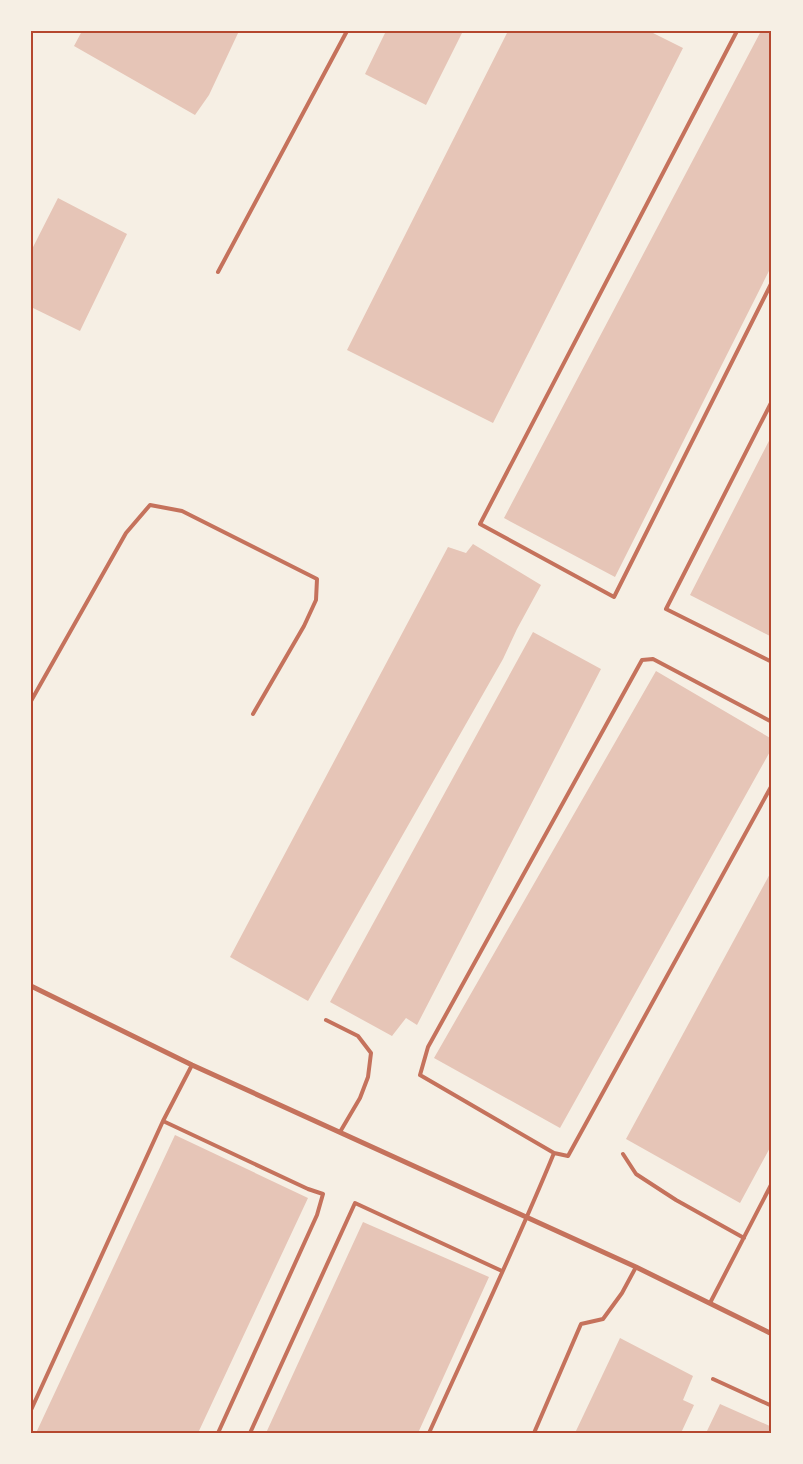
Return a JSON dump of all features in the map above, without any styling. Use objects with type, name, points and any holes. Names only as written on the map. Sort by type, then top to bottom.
[{"type":"street","points":[[31,986],[192,1065],[636,1267],[772,1334]]},
{"type":"lane","points":[[218,272],[347,31]]},
{"type":"lane","points":[[736,31],[480,524],[614,597],[772,282]]},
{"type":"lane","points":[[772,401],[666,609],[772,662]]},
{"type":"lane","points":[[31,700],[126,533],[150,505],[182,511],[316,579],[316,600],[304,626],[253,714]]},
{"type":"lane","points":[[772,722],[653,659],[642,660],[428,1047],[420,1075],[554,1153],[568,1156],[772,785]]},
{"type":"lane","points":[[326,1020],[358,1036],[371,1053],[368,1077],[360,1098],[340,1132]]},
{"type":"lane","points":[[31,1410],[163,1121],[192,1065]]},
{"type":"lane","points":[[163,1121],[308,1189],[323,1194],[317,1215],[218,1433]]},
{"type":"lane","points":[[429,1433],[517,1242],[526,1216],[554,1153]]},
{"type":"lane","points":[[623,1154],[636,1174],[676,1200],[744,1238]]},
{"type":"lane","points":[[710,1303],[772,1183]]},
{"type":"lane","points":[[250,1433],[355,1203],[502,1271]]},
{"type":"lane","points":[[534,1433],[581,1324],[603,1319],[622,1293],[636,1267]]},
{"type":"lane","points":[[713,1379],[772,1406]]},
{"type":"building","points":[[82,31],[239,31],[209,95],[195,115],[74,46]]},
{"type":"building","points":[[386,31],[463,31],[426,105],[365,74]]},
{"type":"building","points":[[508,31],[649,31],[683,48],[493,423],[347,350]]},
{"type":"building","points":[[761,31],[772,31],[772,265],[615,577],[504,518]]},
{"type":"building","points":[[58,198],[127,234],[80,331],[31,307],[31,251]]},
{"type":"building","points":[[772,435],[772,637],[690,595]]},
{"type":"building","points":[[473,544],[541,585],[503,659],[308,1001],[230,957],[448,547],[466,553]]},
{"type":"building","points":[[533,632],[601,669],[417,1025],[406,1018],[392,1036],[330,1002]]},
{"type":"building","points":[[656,671],[772,739],[772,748],[560,1128],[434,1058]]},
{"type":"building","points":[[772,870],[772,1144],[740,1203],[626,1139]]},
{"type":"building","points":[[175,1135],[308,1198],[198,1433],[36,1433]]},
{"type":"building","points":[[363,1222],[489,1277],[418,1433],[266,1433]]},
{"type":"building","points":[[620,1338],[693,1376],[683,1400],[694,1405],[681,1433],[575,1433]]},
{"type":"building","points":[[720,1404],[772,1427],[772,1433],[706,1433]]}]
